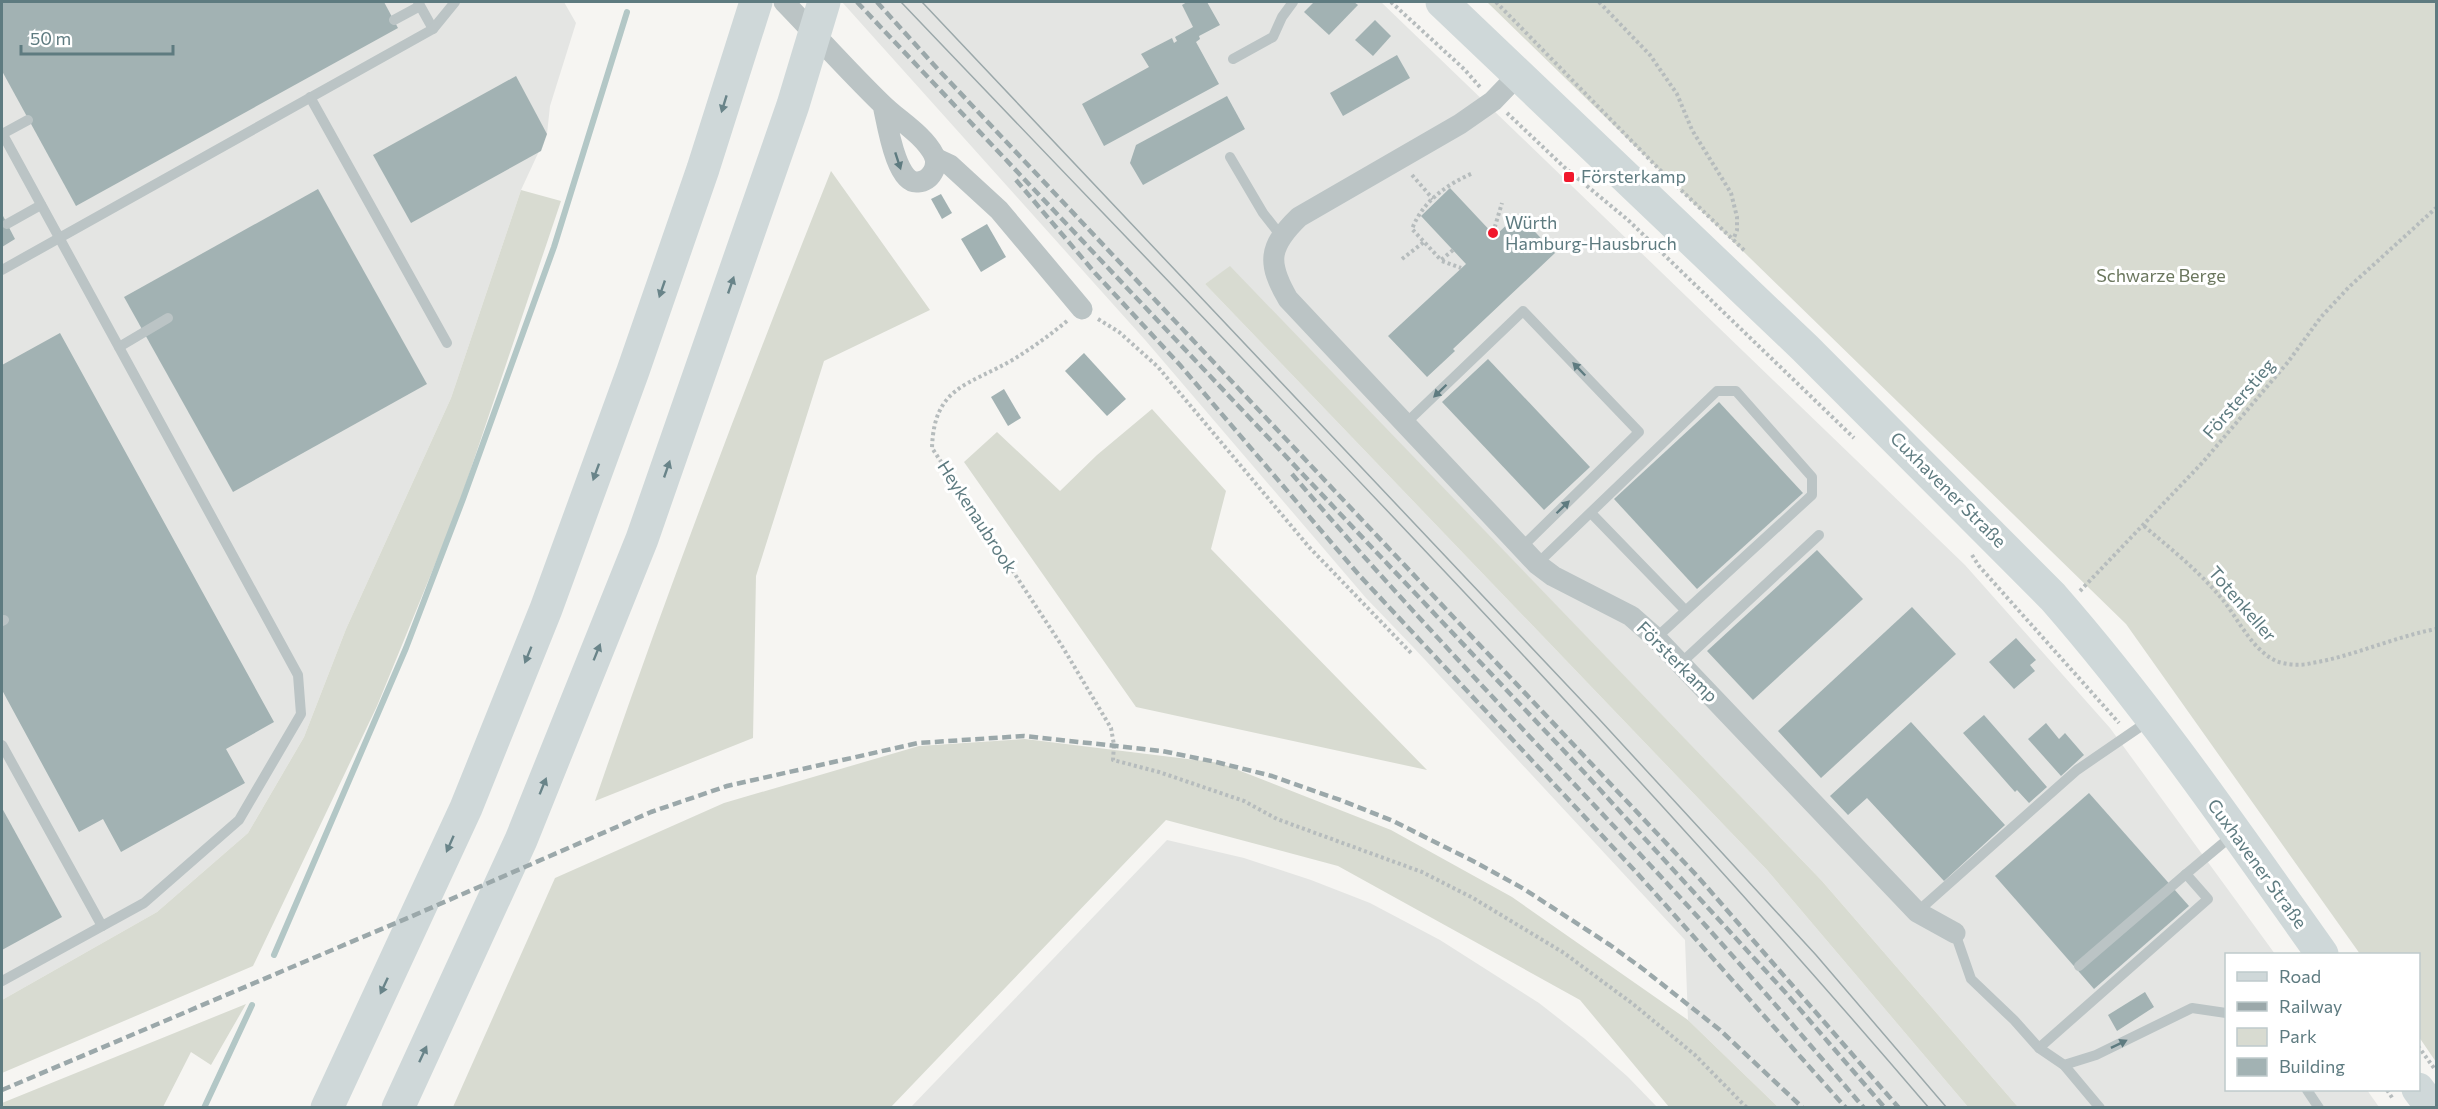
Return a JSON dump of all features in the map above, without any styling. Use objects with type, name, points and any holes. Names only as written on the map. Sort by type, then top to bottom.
[{"type":"main road","points":[[327,1107],[466,808],[546,609],[649,326],[703,169],[756,2]]},
{"type":"main road","points":[[398,1107],[521,840],[642,539],[793,105],[824,2]]},
{"type":"main road","name":"Cuxhavener Straße","points":[[1442,2],[1912,453],[2084,631],[2141,727],[2235,833],[2321,953]]},
{"type":"main road","points":[[2420,1091],[2432,1107]]},
{"type":"street","points":[[784,2],[883,105],[919,137],[935,158],[950,165],[999,210],[1082,309]]},
{"type":"street","points":[[1281,236],[1299,217],[1460,124],[1493,101],[1519,74]]},
{"type":"street","points":[[883,105],[904,178],[912,182],[927,179],[935,166],[935,158]]},
{"type":"street","name":"Försterkamp","points":[[1281,236],[1273,261],[1276,278],[1288,299],[1521,548],[1553,576],[1630,616],[1656,638],[1917,912],[1955,933]]},
{"type":"lane","points":[[2,270],[433,29],[455,2]]},
{"type":"lane","points":[[1233,59],[1273,38],[1293,2]]},
{"type":"lane","points":[[394,20],[419,4],[433,29]]},
{"type":"lane","points":[[310,97],[447,343]]},
{"type":"lane","points":[[2,981],[144,903],[239,820],[301,714],[298,675],[2,133],[28,120]]},
{"type":"lane","points":[[1230,157],[1263,213],[1281,236]]},
{"type":"lane","points":[[7,224],[41,205]]},
{"type":"lane","points":[[1405,424],[1523,311],[1639,432],[1521,548]]},
{"type":"lane","points":[[119,346],[168,318]]},
{"type":"lane","points":[[1537,564],[1717,391],[1736,391],[1812,477],[1812,495],[1656,638]]},
{"type":"lane","points":[[1591,513],[1685,610]]},
{"type":"lane","points":[[1680,664],[1819,535]]},
{"type":"lane","points":[[1917,912],[2077,770],[2141,727]]},
{"type":"lane","points":[[2,745],[102,926]]},
{"type":"lane","points":[[2079,966],[2235,833]]},
{"type":"lane","points":[[2039,1048],[2208,899],[2186,874]]},
{"type":"lane","points":[[1955,933],[1971,979],[2014,1020],[2039,1048],[2064,1065],[2100,1107]]},
{"type":"lane","points":[[2064,1065],[2096,1056],[2192,1008],[2225,1013]]},
{"type":"lane","points":[[2308,1091],[2319,1107]]},
{"type":"path","points":[[1391,2],[1464,69],[1493,101],[1564,167],[1628,220],[1862,445]]},
{"type":"path","points":[[1599,2],[1650,55],[1677,94],[1692,130],[1731,194],[1735,205],[1737,230],[1730,244],[1714,261]]},
{"type":"path","points":[[1402,158],[1411,173],[1433,199]]},
{"type":"path","points":[[1461,268],[1441,261],[1412,229],[1418,213],[1446,186],[1473,174]]},
{"type":"path","points":[[1492,233],[1502,203]]},
{"type":"path","name":"Försterstieg","points":[[2062,608],[2144,526],[2288,362],[2321,317],[2349,287],[2436,208]]},
{"type":"path","points":[[1402,259],[1424,242]]},
{"type":"path","points":[[1441,261],[1453,250]]},
{"type":"path","points":[[1082,309],[1119,332],[1158,367],[1309,547],[1413,655]]},
{"type":"path","name":"Heykenaubrook","points":[[1082,309],[1028,350],[977,377],[948,397],[934,418],[932,448],[1062,646],[1111,728],[1114,745],[1113,760],[1159,772],[1244,801],[1277,819],[1422,873],[1473,898],[1564,953],[1633,1004],[1695,1055],[1747,1107]]},
{"type":"path","name":"Totenkeller","points":[[2144,526],[2221,598],[2261,650],[2275,660],[2291,665],[2311,664],[2436,629]]},
{"type":"path","points":[[1968,549],[1979,566],[2020,609],[2141,727]]},
{"type":"path","points":[[2420,1049],[2436,1071]]},
{"type":"shaded area","points":[[2,2],[564,2],[576,23],[550,106],[547,134],[521,190],[451,398],[346,629],[304,737],[248,833],[157,912],[2,1000]]},
{"type":"shaded area","points":[[842,2],[1381,2],[1965,565],[2110,728],[2274,953],[2225,953],[2225,1091],[2368,1091],[2379,1107],[2018,1107],[1822,881],[1230,267],[1205,284],[1767,870],[1968,1107],[1778,1107],[1688,1020],[1685,940],[1366,598],[1146,341]]},
{"type":"shaded area","points":[[1167,840],[1244,858],[1311,880],[1370,903],[1440,940],[1539,1003],[1585,1039],[1628,1077],[1657,1107],[911,1107]]},
{"type":"green space","name":"Schwarze Berge","points":[[1487,2],[2436,2],[2436,1062],[2420,1038],[2420,953],[2359,953],[2126,624]]},
{"type":"green space","points":[[831,171],[930,310],[824,361],[756,576],[753,738],[595,801],[709,484]]},
{"type":"green space","points":[[521,190],[561,201],[456,513],[377,706],[253,966],[2,1073],[2,1000],[157,912],[248,833],[304,737],[346,629],[451,398]]},
{"type":"green space","points":[[1230,266],[1822,881],[2018,1107],[1968,1107],[1767,870],[1205,284]]},
{"type":"green space","points":[[1152,409],[1226,491],[1211,549],[1427,770],[1136,707],[964,462],[997,432],[1060,491],[1097,455]]},
{"type":"green space","points":[[1025,739],[1220,763],[1391,830],[1512,897],[1688,1020],[1778,1107],[1669,1107],[1580,1000],[1338,866],[1166,820],[891,1107],[453,1107],[555,878],[724,803],[919,746]]},
{"type":"green space","points":[[246,1004],[211,1065],[191,1052],[163,1107],[2,1107],[2,1103]]},
{"type":"building","points":[[2,2],[384,2],[398,28],[76,206],[2,71]]},
{"type":"building","points":[[1187,2],[1207,2],[1220,25],[1199,36],[1200,39],[1196,42],[1219,84],[1104,146],[1082,104],[1149,67],[1141,54],[1172,38],[1174,43],[1177,41],[1175,37],[1193,27],[1182,5]]},
{"type":"building","points":[[1314,2],[1354,2],[1358,5],[1329,35],[1304,12]]},
{"type":"building","points":[[1375,20],[1391,36],[1373,56],[1355,40]]},
{"type":"building","points":[[1397,55],[1410,78],[1343,116],[1330,93]]},
{"type":"building","points":[[516,76],[547,134],[541,151],[411,223],[373,155]]},
{"type":"building","points":[[1227,96],[1245,129],[1143,185],[1130,163],[1136,145]]},
{"type":"building","points":[[1450,188],[1495,236],[1518,214],[1555,253],[1453,349],[1455,351],[1427,377],[1388,336],[1466,264],[1421,216]]},
{"type":"building","points":[[318,189],[427,384],[233,492],[124,297]]},
{"type":"building","points":[[941,194],[952,213],[942,219],[931,199]]},
{"type":"building","points":[[2,214],[15,239],[2,247]]},
{"type":"building","points":[[987,224],[1006,257],[981,272],[961,239]]},
{"type":"building","points":[[60,333],[274,722],[226,749],[245,783],[121,852],[103,819],[79,832],[2,690],[2,365]]},
{"type":"building","points":[[1084,353],[1126,399],[1107,416],[1065,371]]},
{"type":"building","points":[[1488,359],[1590,467],[1544,510],[1442,402]]},
{"type":"building","points":[[1004,389],[1021,418],[1008,426],[991,397]]},
{"type":"building","points":[[1719,402],[1803,493],[1697,589],[1614,499]]},
{"type":"building","points":[[1817,550],[1863,599],[1753,700],[1707,651]]},
{"type":"building","points":[[1912,607],[1956,654],[1821,778],[1778,731]]},
{"type":"building","points":[[2016,638],[2036,660],[2030,665],[2035,671],[2014,689],[1989,662]]},
{"type":"building","points":[[1984,715],[2047,787],[2029,803],[2017,790],[2015,792],[1963,733]]},
{"type":"building","points":[[1911,722],[2005,825],[1944,881],[1867,798],[1848,815],[1830,796]]},
{"type":"building","points":[[2046,723],[2059,739],[2065,733],[2084,755],[2061,776],[2028,739]]},
{"type":"building","points":[[2089,793],[2189,906],[2094,989],[1995,876]]},
{"type":"building","points":[[2,808],[62,917],[2,950]]},
{"type":"building","points":[[2145,992],[2154,1007],[2117,1031],[2108,1015]]},
{"type":"waterway","points":[[274,955],[406,648],[463,499],[554,247],[627,12]]},
{"type":"waterway","points":[[204,1108],[252,1005]]},
{"type":"tram line","points":[[901,2],[1293,411],[1552,686],[1805,965],[1929,1108]]},
{"type":"tram line","points":[[922,2],[1599,719],[1816,955],[1947,1108]]},
{"type":"railway","points":[[857,2],[1582,770],[1785,992],[1885,1108]]},
{"type":"railway","points":[[877,2],[1699,878],[1899,1108]]},
{"type":"railway","points":[[1016,180],[1095,273],[1180,365],[1359,575],[1637,873],[1846,1108]]},
{"type":"railway","points":[[1292,474],[1424,623],[1705,925],[1864,1108]]},
{"type":"railway","points":[[2,1090],[651,812],[727,786],[918,743],[1024,736],[1162,751],[1216,762],[1272,776],[1393,821],[1524,889],[1610,945],[1720,1030],[1803,1108]]},
{"type":"place","name":"Försterkamp","points":[[1569,177]]},
{"type":"place","name":"Würth Hamburg-Hausbruch","points":[[1493,233]]}]
